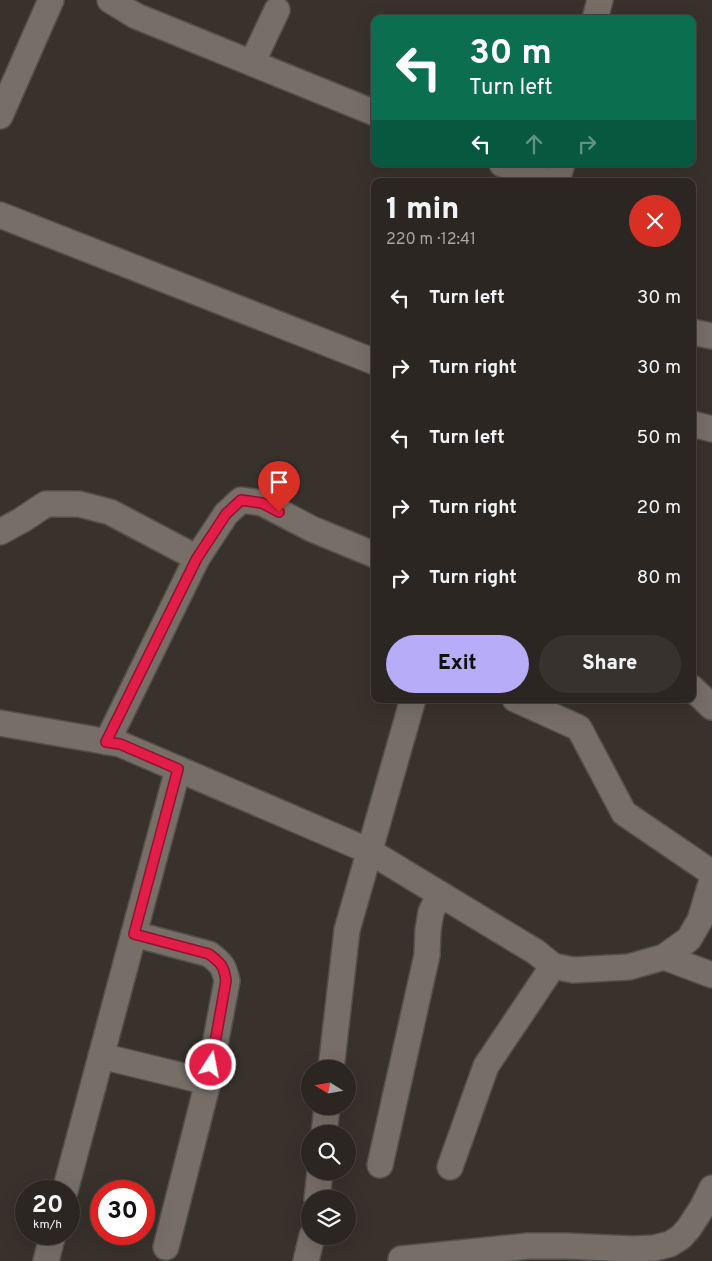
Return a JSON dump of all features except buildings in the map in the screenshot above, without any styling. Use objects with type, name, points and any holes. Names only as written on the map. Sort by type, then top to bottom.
[{"type":"street","points":[[0,116],[51,0]]},
{"type":"street","points":[[110,0],[136,16],[371,110]]},
{"type":"street","points":[[596,15],[600,0]]},
{"type":"street","points":[[252,63],[277,10]]},
{"type":"street","points":[[510,167],[537,178]]},
{"type":"street","points":[[0,215],[371,360]]},
{"type":"street","points":[[696,333],[712,336]]},
{"type":"street","points":[[696,425],[712,429]]},
{"type":"street","points":[[106,742],[197,558],[226,514],[241,500],[262,503],[312,529],[371,553]]},
{"type":"street","points":[[0,532],[46,504],[79,504],[110,512],[197,558]]},
{"type":"street","points":[[696,692],[712,707]]},
{"type":"street","points":[[331,1060],[347,930],[412,703]]},
{"type":"street","points":[[525,703],[579,728],[624,814],[712,873]]},
{"type":"street","points":[[0,723],[120,744],[369,851],[536,952],[553,966],[573,970],[629,967],[664,957],[689,939],[700,920],[712,880]]},
{"type":"street","points":[[68,1180],[178,769]]},
{"type":"street","points":[[380,1165],[427,955],[431,912],[440,894]]},
{"type":"street","points":[[134,934],[209,954],[218,960],[224,968],[226,981],[208,1082],[166,1247]]},
{"type":"street","points":[[664,957],[712,975]]},
{"type":"street","points":[[450,1167],[486,1066],[553,966]]},
{"type":"street","points":[[101,1056],[208,1082]]},
{"type":"street","points":[[401,1259],[529,1246],[565,1246],[633,1255],[670,1244],[680,1237],[702,1208],[712,1188]]},
{"type":"street","points":[[46,1261],[51,1245]]},
{"type":"street","points":[[306,1261],[310,1245]]},
{"type":"route","points":[[211,1065],[226,981],[224,968],[218,960],[209,954],[134,934],[178,769],[120,744],[106,742],[197,558],[226,514],[241,500],[262,503],[279,512]]}]
